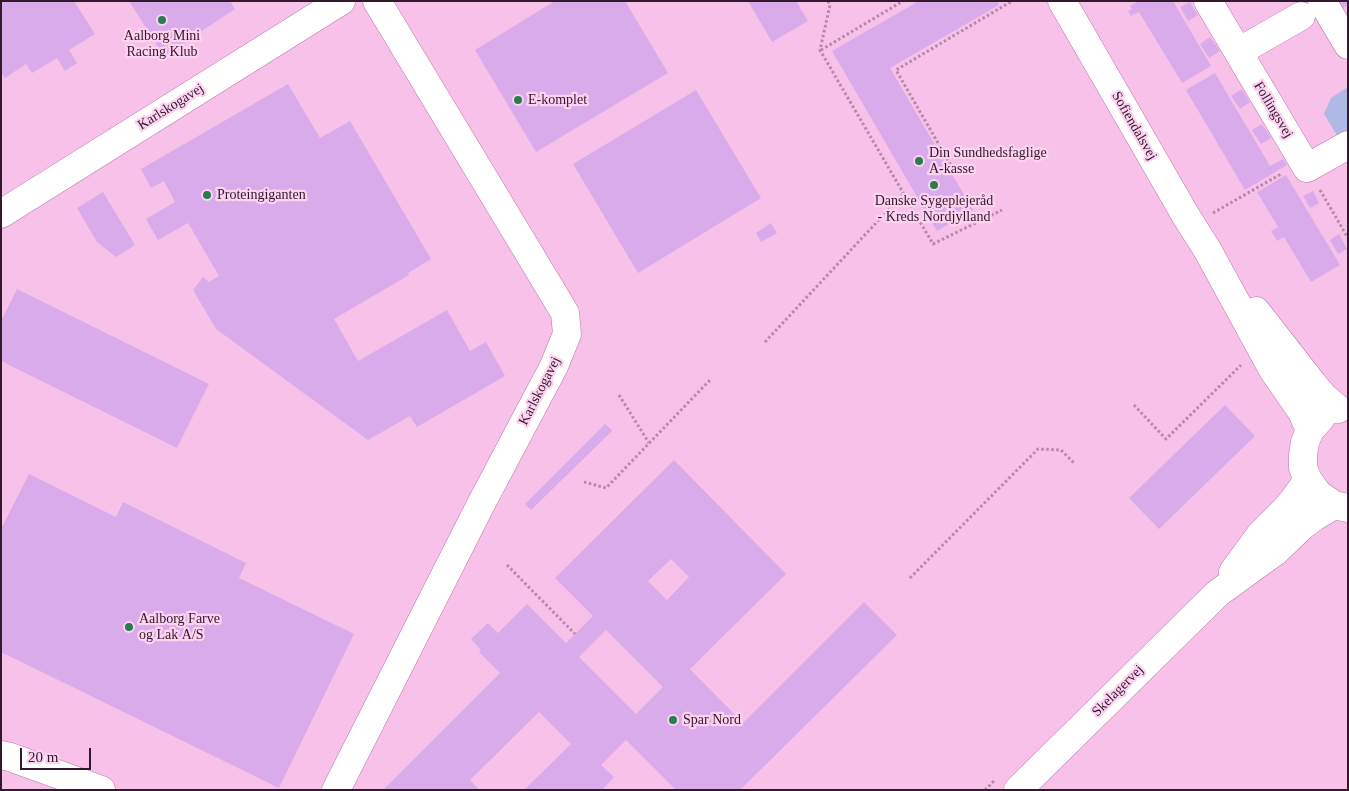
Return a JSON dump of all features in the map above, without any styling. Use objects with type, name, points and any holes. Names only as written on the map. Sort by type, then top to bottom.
[{"type":"street","name":"Karlskogavej","points":[[1,214],[341,1]]},
{"type":"street","name":"Karlskogavej","points":[[336,790],[481,504],[554,366],[567,334],[565,313],[377,1]]},
{"type":"street","name":"Sofiendalsvej","points":[[1062,1],[1208,251],[1274,370],[1302,412],[1310,430]]},
{"type":"street","name":"Follingsvej","points":[[1213,3],[1238,52],[1305,165]]},
{"type":"street","points":[[1238,52],[1312,9],[1348,45]]},
{"type":"street","points":[[1305,165],[1348,145]]},
{"type":"street","name":"Sofiendalsvej","points":[[1208,251],[1324,397],[1343,408]]},
{"type":"street","points":[[1341,506],[1318,494],[1308,480],[1303,468],[1302,455],[1310,430],[1322,417],[1343,408]]},
{"type":"street","name":"Skelagervej","points":[[1218,593],[1260,535],[1285,510],[1308,480]]},
{"type":"street","name":"Skelagervej","points":[[1018,790],[1218,593],[1276,551],[1314,517],[1341,506]]},
{"type":"street","points":[[1,755],[101,790]]},
{"type":"path","points":[[828,1],[830,5],[820,50],[933,244],[1002,210]]},
{"type":"path","points":[[820,50],[903,1]]},
{"type":"path","points":[[953,169],[896,70],[1012,1]]},
{"type":"path","points":[[1192,225],[1305,165],[1348,238]]},
{"type":"path","points":[[765,342],[904,193]]},
{"type":"path","points":[[1134,405],[1166,439],[1250,356],[1262,349]]},
{"type":"path","points":[[584,482],[606,488],[710,380]]},
{"type":"path","points":[[619,395],[649,442]]},
{"type":"path","points":[[910,578],[1038,449],[1061,450],[1074,464]]},
{"type":"path","points":[[507,565],[575,634]]},
{"type":"shaded area","points":[[1348,87],[1348,136],[1340,140],[1324,114],[1331,98]]},
{"type":"building","points":[[1,1],[74,1],[95,34],[69,50],[77,63],[65,71],[57,58],[32,73],[26,64],[5,78],[1,72]]},
{"type":"building","points":[[129,1],[230,1],[235,9],[164,56]]},
{"type":"building","points":[[555,1],[625,1],[668,73],[536,152],[475,50]]},
{"type":"building","points":[[748,1],[796,1],[808,21],[772,42]]},
{"type":"building","points":[[919,1],[997,1],[999,5],[890,68],[973,210],[937,231],[832,51]]},
{"type":"building","points":[[1138,1],[1173,1],[1211,66],[1182,83],[1139,12],[1131,16],[1128,11],[1132,9],[1130,6]]},
{"type":"building","points":[[1337,1],[1348,1],[1348,5],[1342,9]]},
{"type":"building","points":[[1190,2],[1198,15],[1188,21],[1180,7]]},
{"type":"building","points":[[1210,37],[1220,51],[1209,58],[1200,44]]},
{"type":"building","points":[[1215,73],[1270,166],[1283,159],[1287,165],[1245,190],[1186,90]]},
{"type":"building","points":[[288,84],[320,138],[350,121],[431,259],[408,273],[409,275],[334,319],[358,361],[447,310],[470,351],[486,342],[505,376],[417,427],[410,416],[368,440],[216,329],[193,290],[203,277],[209,282],[219,276],[188,223],[158,240],[146,219],[175,202],[164,181],[151,188],[141,169]]},
{"type":"building","points":[[1242,89],[1250,102],[1240,109],[1231,96]]},
{"type":"building","points":[[696,90],[761,198],[638,273],[573,164]]},
{"type":"building","points":[[1262,124],[1271,138],[1261,144],[1252,130]]},
{"type":"building","points":[[1286,175],[1340,265],[1311,282],[1284,237],[1277,241],[1271,231],[1278,227],[1257,192]]},
{"type":"building","points":[[1313,191],[1319,203],[1310,208],[1303,196]]},
{"type":"building","points":[[103,192],[135,245],[116,257],[97,242],[77,208]]},
{"type":"building","points":[[771,223],[777,233],[761,242],[756,233]]},
{"type":"building","points":[[1339,234],[1347,249],[1338,254],[1330,240]]},
{"type":"building","points":[[17,289],[209,384],[177,448],[1,361],[1,321]]},
{"type":"building","points":[[1225,405],[1255,436],[1159,529],[1129,498]]},
{"type":"building","points":[[605,424],[612,430],[611,432],[531,510],[525,504]]},
{"type":"building","points":[[674,460],[786,574],[690,669],[743,723],[864,602],[897,635],[740,790],[676,790],[626,740],[601,765],[614,777],[602,790],[524,790],[571,744],[539,712],[470,780],[479,790],[383,790],[500,673],[479,652],[481,650],[471,639],[488,623],[498,633],[527,604],[566,643],[593,616],[555,578]],"holes":[[[671,559],[689,577],[667,600],[648,581]],[[606,630],[663,687],[636,714],[579,657]]]},
{"type":"building","points":[[29,474],[116,517],[123,502],[246,563],[239,578],[354,634],[279,788],[1,652],[1,529]]},
{"type":"place","name":"Aalborg Mini Racing Klub","points":[[162,20]]},
{"type":"place","name":"E-komplet","points":[[518,100]]},
{"type":"place","name":"Din Sundhedsfaglige A-kasse","points":[[919,161]]},
{"type":"place","name":"Danske Sygeplejeråd - Kreds Nordjylland","points":[[934,185]]},
{"type":"place","name":"Proteingiganten","points":[[207,195]]},
{"type":"place","name":"Aalborg Farve og Lak A/S","points":[[129,627]]},
{"type":"place","name":"Spar Nord","points":[[673,720]]}]
